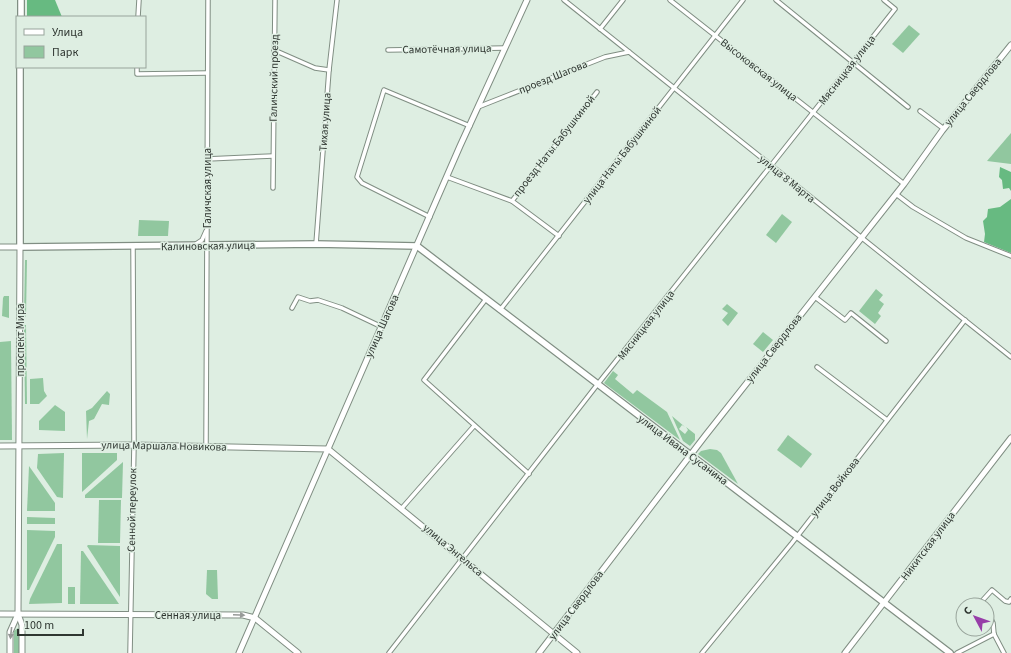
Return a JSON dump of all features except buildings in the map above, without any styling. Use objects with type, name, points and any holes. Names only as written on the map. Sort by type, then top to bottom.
[{"type":"main road","points":[[21,0],[21,16]]},
{"type":"main road","name":"улица Шагова","points":[[239,653],[416,246],[527,0]]},
{"type":"main road","name":"улица Свердлова","points":[[539,653],[690,455],[862,238],[944,129],[1011,45]]},
{"type":"main road","name":"проспект Мира","points":[[20,68],[18,614],[22,625],[22,653]]},
{"type":"main road","name":"Калиновская улица","points":[[0,247],[188,247],[316,244],[416,246]]},
{"type":"main road","name":"улица Ивана Сусанина","points":[[416,246],[950,653]]},
{"type":"main road","name":"Никитская улица","points":[[845,653],[1011,438]]},
{"type":"main road","name":"улица Маршала Новикова","points":[[0,446],[134,446],[328,449]]},
{"type":"main road","name":"улица Энгельса","points":[[328,449],[402,508],[577,653]]},
{"type":"main road","name":"Сенная улица","points":[[0,614],[243,615],[255,618]]},
{"type":"main road","name":"проспект Мира","points":[[10,653],[10,632],[18,614]]},
{"type":"main road","points":[[255,618],[298,653]]},
{"type":"street","points":[[138,16],[139,0]]},
{"type":"street","name":"Галичская улица","points":[[206,447],[208,0]]},
{"type":"street","name":"Галичский проезд","points":[[273,188],[275,0]]},
{"type":"street","name":"Тихая улица","points":[[316,244],[329,70],[337,0]]},
{"type":"street","name":"улица 8 Марта","points":[[564,0],[1011,357]]},
{"type":"street","points":[[600,29],[623,0]]},
{"type":"street","name":"Высоковская улица","points":[[670,0],[904,184]]},
{"type":"street","name":"улица Наты Бабушкиной","points":[[500,310],[743,0]]},
{"type":"street","points":[[776,0],[908,107]]},
{"type":"street","name":"Мясницкая улица","points":[[389,653],[597,385],[895,9],[884,0]]},
{"type":"street","name":"Самотёчная улица","points":[[388,50],[505,48]]},
{"type":"street","points":[[274,50],[315,68],[329,70]]},
{"type":"street","name":"проезд Шагова","points":[[478,107],[605,56],[629,52]]},
{"type":"street","points":[[138,68],[137,74],[207,73]]},
{"type":"street","points":[[430,217],[362,183],[357,177],[384,90],[470,126]]},
{"type":"street","name":"проезд Наты Бабушкиной","points":[[512,201],[596,92]]},
{"type":"street","points":[[920,111],[944,129]]},
{"type":"street","points":[[208,159],[273,156]]},
{"type":"street","points":[[447,177],[512,201],[559,236]]},
{"type":"street","points":[[896,194],[913,207],[966,238],[1011,256]]},
{"type":"street","points":[[188,247],[199,243],[202,240],[207,224]]},
{"type":"street","name":"Сенной переулок","points":[[130,653],[134,446],[133,247]]},
{"type":"street","points":[[292,308],[298,297],[310,301],[318,300],[342,308],[382,327]]},
{"type":"street","points":[[815,297],[845,320],[851,313],[886,341]]},
{"type":"street","points":[[486,299],[424,380],[529,474]]},
{"type":"street","name":"улица Войкова","points":[[702,653],[797,537],[965,320]]},
{"type":"street","points":[[817,367],[887,420]]},
{"type":"street","points":[[402,508],[474,426]]},
{"type":"street","points":[[986,597],[992,590],[1005,602],[1009,602],[1011,599]]},
{"type":"street","points":[[995,636],[1004,653]]},
{"type":"street","points":[[957,653],[988,637]]},
{"type":"green space","points":[[27,0],[55,0],[62,16],[27,16]]},
{"type":"green space","points":[[909,25],[920,34],[903,53],[892,44]]},
{"type":"green space","points":[[1011,133],[1011,164],[987,161]]},
{"type":"green space","points":[[1000,167],[1011,172],[1011,191],[1009,188],[1003,189],[1002,180],[999,177]]},
{"type":"green space","points":[[1011,199],[1011,253],[984,242],[985,234],[983,221],[987,217],[988,209],[1000,207]]},
{"type":"green space","points":[[782,214],[792,222],[776,243],[766,235]]},
{"type":"green space","points":[[139,220],[169,221],[168,236],[138,236]]},
{"type":"green space","points":[[25,260],[27,260],[26,317],[24,317]]},
{"type":"green space","points":[[876,289],[883,295],[879,300],[884,304],[878,313],[881,316],[875,324],[859,311]]},
{"type":"green space","points":[[4,296],[9,296],[9,318],[2,316]]},
{"type":"green space","points":[[727,304],[738,313],[728,326],[722,320],[728,313],[722,309]]},
{"type":"green space","points":[[24,325],[26,325],[27,404],[25,404]]},
{"type":"green space","points":[[763,332],[773,340],[763,352],[753,344]]},
{"type":"green space","points":[[11,341],[12,440],[0,440],[0,342]]},
{"type":"green space","points":[[613,371],[618,375],[615,379],[633,394],[637,390],[667,412],[680,440],[604,383]]},
{"type":"green space","points":[[43,378],[44,391],[47,396],[39,404],[30,404],[30,379]]},
{"type":"green space","points":[[107,391],[110,394],[109,405],[102,404],[94,419],[89,421],[87,439],[86,411],[92,408]]},
{"type":"green space","points":[[55,405],[65,412],[65,431],[39,430],[39,421]]},
{"type":"green space","points":[[672,416],[685,427],[682,425],[679,429],[685,434],[688,430],[686,427],[695,434],[695,440],[690,446],[683,441]]},
{"type":"green space","points":[[788,435],[812,454],[801,468],[777,450]]},
{"type":"green space","points":[[710,449],[717,450],[721,453],[738,484],[698,454],[701,451]]},
{"type":"green space","points":[[64,453],[63,498],[57,497],[37,468],[38,454]]},
{"type":"green space","points":[[82,453],[117,453],[117,460],[82,492]]},
{"type":"green space","points":[[123,462],[122,498],[85,498],[85,495]]},
{"type":"green space","points":[[29,466],[55,503],[55,511],[27,511]]},
{"type":"green space","points":[[99,500],[121,500],[120,543],[98,543]]},
{"type":"green space","points":[[27,517],[55,518],[55,524],[27,524]]},
{"type":"green space","points":[[27,530],[55,531],[55,537],[29,590],[27,590]]},
{"type":"green space","points":[[57,544],[62,544],[62,603],[29,604],[30,599]]},
{"type":"green space","points":[[87,546],[120,546],[120,597]]},
{"type":"green space","points":[[81,551],[83,551],[119,604],[80,604]]},
{"type":"green space","points":[[207,570],[217,570],[218,599],[212,599],[206,594]]},
{"type":"green space","points":[[68,587],[75,587],[75,604],[68,604]]},
{"type":"green space","points":[[18,628],[20,630],[21,653],[14,653],[14,631]]}]
